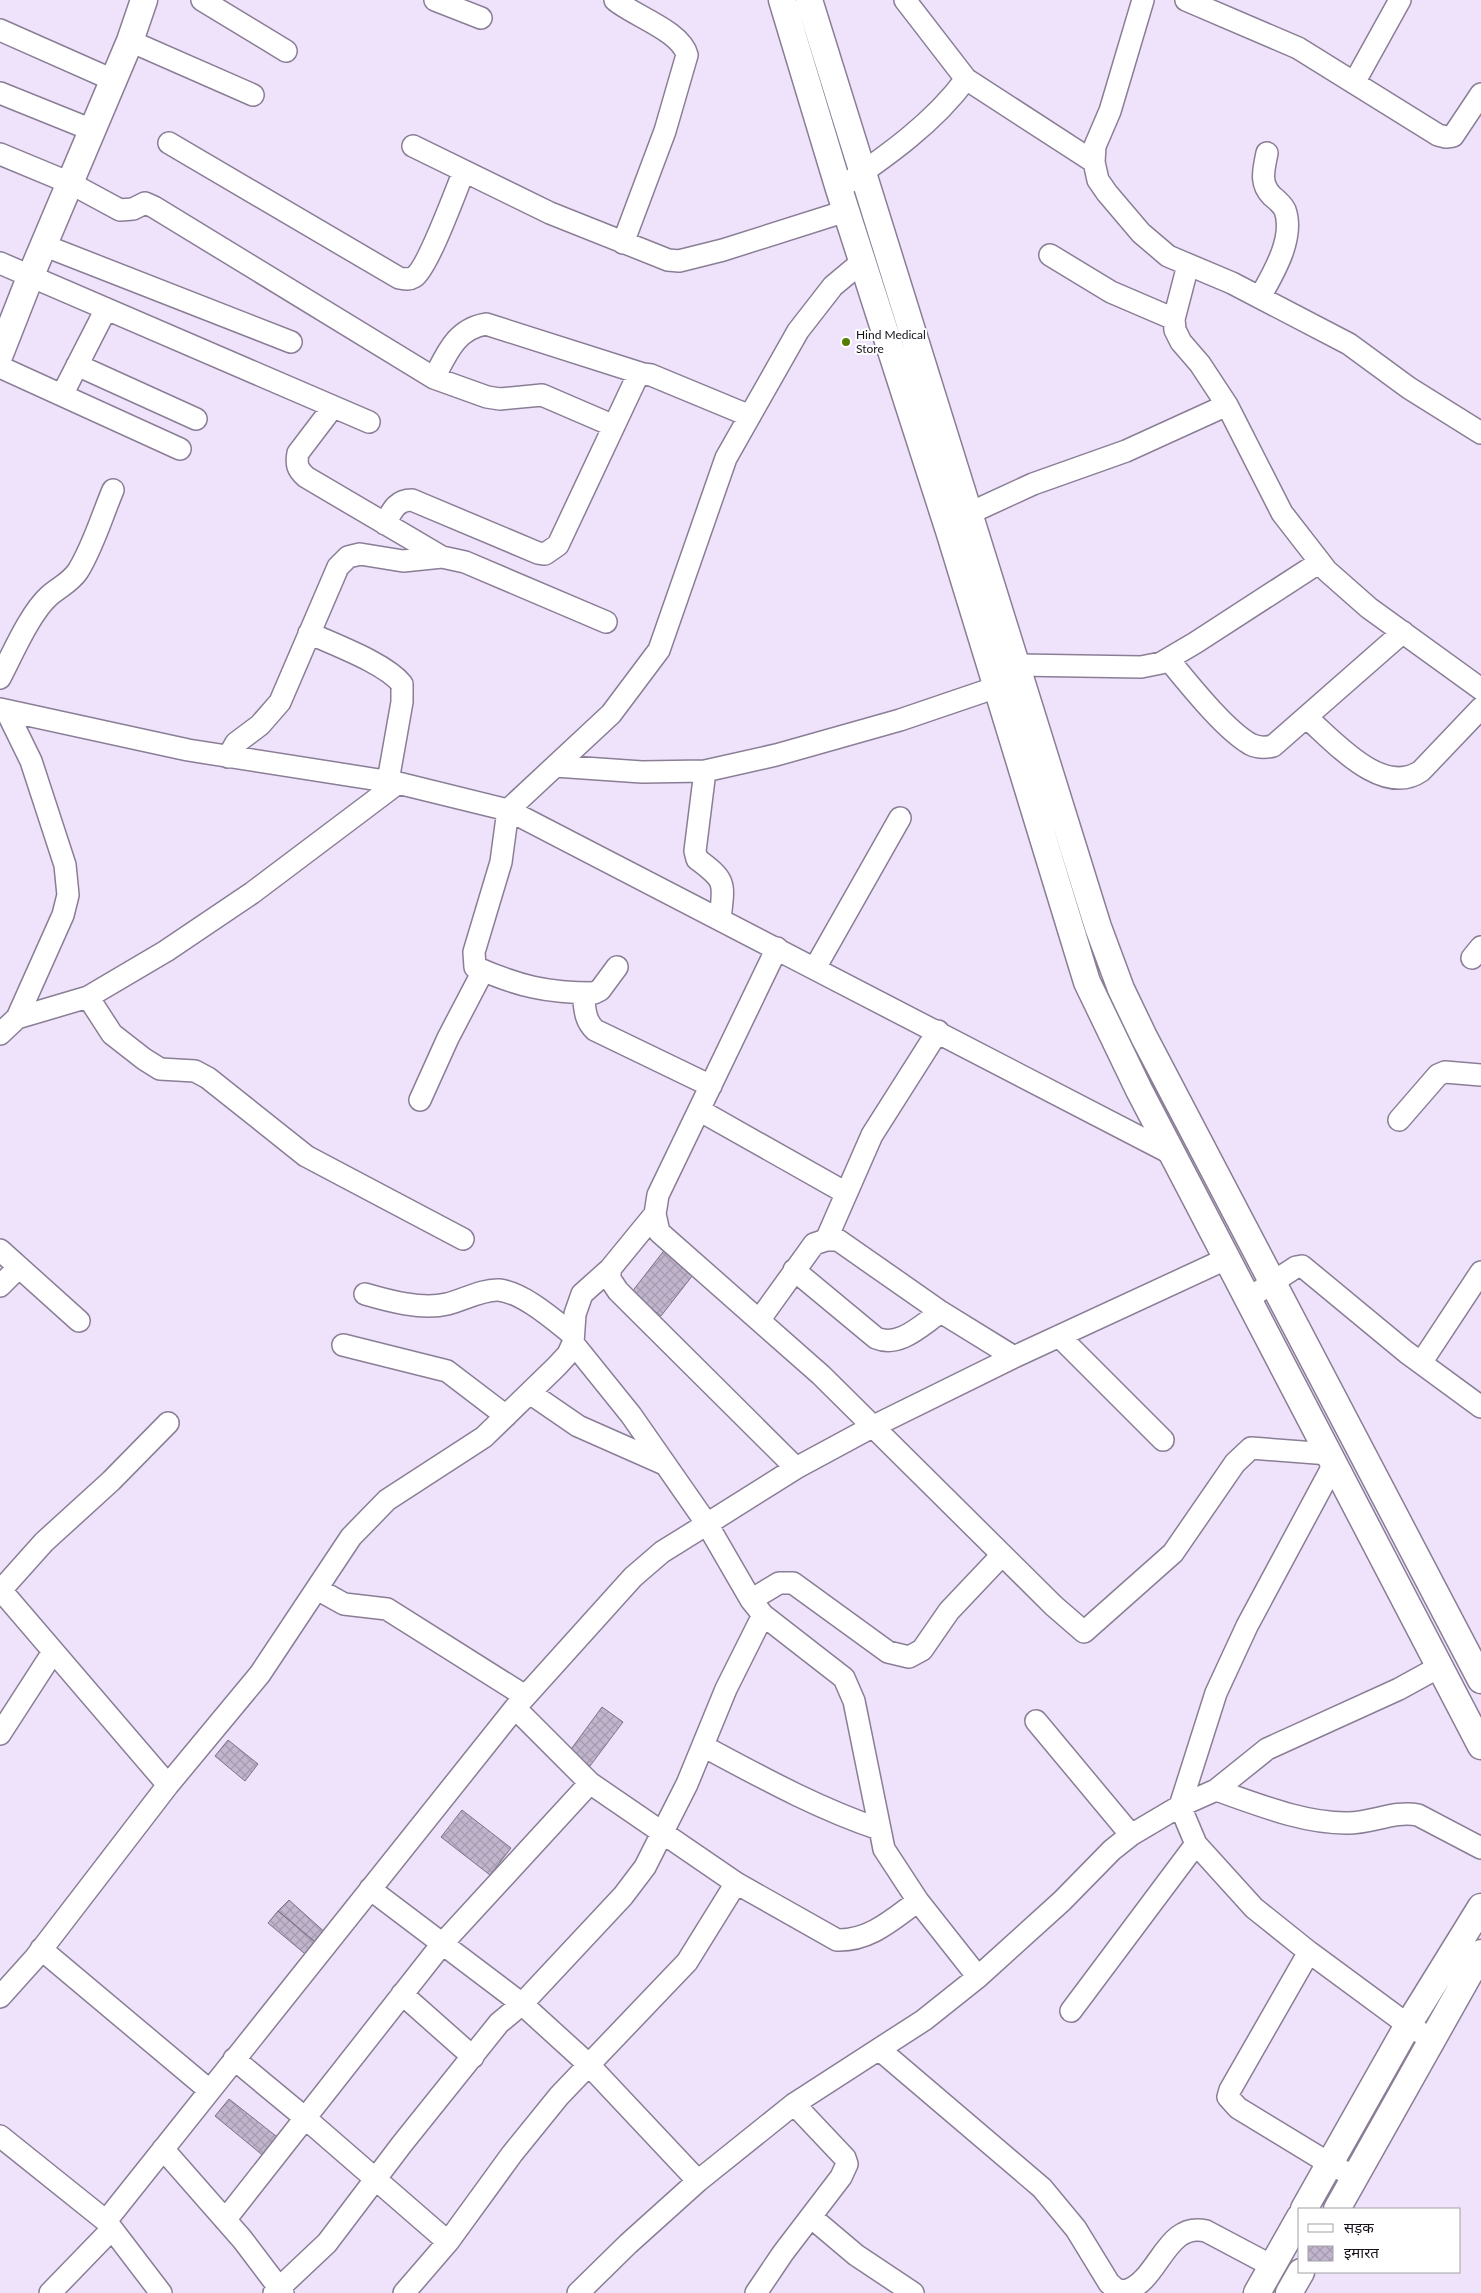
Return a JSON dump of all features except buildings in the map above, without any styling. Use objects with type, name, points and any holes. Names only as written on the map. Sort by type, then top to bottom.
[{"type":"street","points":[[144,0],[130,41],[43,245],[1,354],[62,395],[180,449]]},
{"type":"street","points":[[202,0],[286,51]]},
{"type":"street","points":[[436,0],[482,18]]},
{"type":"street","points":[[615,0],[629,11],[679,39],[685,47],[687,55],[665,131],[623,243]]},
{"type":"street","points":[[782,0],[1087,982],[1174,1155],[1481,1746]]},
{"type":"street","points":[[810,0],[862,173],[1018,665],[1098,926],[1121,989],[1272,1283],[1479,1671]]},
{"type":"street","points":[[905,0],[966,78],[1094,162]]},
{"type":"street","points":[[1143,0],[1110,111],[1095,146],[1094,162],[1098,180],[1141,233],[1168,256],[1232,283],[1349,344],[1410,388],[1481,433]]},
{"type":"street","points":[[1186,0],[1298,48],[1438,135],[1453,136],[1481,94]]},
{"type":"street","points":[[1354,83],[1400,0]]},
{"type":"street","points":[[0,30],[113,80]]},
{"type":"street","points":[[130,41],[253,95]]},
{"type":"street","points":[[413,146],[550,212],[623,243],[668,260],[679,261],[723,250],[843,200],[862,173],[880,161],[949,102],[966,78]]},
{"type":"street","points":[[0,92],[92,130]]},
{"type":"street","points":[[169,143],[399,278],[408,280],[416,276],[427,257],[464,171]]},
{"type":"street","points":[[1260,297],[1282,258],[1286,226],[1285,212],[1282,205],[1266,190],[1262,181],[1267,153]]},
{"type":"street","points":[[0,154],[70,183],[120,210],[133,209],[144,203],[154,207],[434,378],[487,397],[500,399],[542,395],[614,426]]},
{"type":"street","points":[[43,245],[291,342]]},
{"type":"street","points":[[1050,255],[1111,292],[1174,319]]},
{"type":"street","points":[[617,967],[600,990],[583,993],[540,990],[520,985],[475,967],[474,952],[501,862],[508,810],[611,714],[659,650],[726,458],[798,331],[833,286],[863,261]]},
{"type":"street","points":[[0,263],[369,422]]},
{"type":"street","points":[[1188,265],[1174,319],[1175,330],[1181,342],[1200,364],[1227,405],[1282,513],[1327,572],[1369,608],[1481,689]]},
{"type":"street","points":[[62,395],[106,309]]},
{"type":"street","points":[[434,378],[450,348],[462,333],[474,326],[486,324],[643,374],[750,416]]},
{"type":"street","points":[[78,365],[196,418]]},
{"type":"street","points":[[385,524],[396,504],[403,500],[412,500],[538,553],[545,554],[558,545],[637,377],[643,374]]},
{"type":"street","points":[[970,513],[1033,484],[1126,451],[1227,405]]},
{"type":"street","points":[[333,407],[298,453],[296,462],[298,470],[306,477],[442,557],[465,562],[606,622]]},
{"type":"street","points":[[0,678],[25,631],[40,608],[49,596],[68,583],[82,564],[113,490]]},
{"type":"street","points":[[228,756],[236,743],[260,725],[280,702],[338,567],[348,557],[371,554],[412,562],[442,557]]},
{"type":"street","points":[[1018,665],[1140,667],[1161,663],[1320,562]]},
{"type":"street","points":[[1168,659],[1224,721],[1250,743],[1266,748],[1273,746],[1402,632]]},
{"type":"street","points":[[17,1018],[88,997],[166,951],[252,893],[393,782],[402,702],[402,684],[395,676],[382,668],[309,633]]},
{"type":"street","points":[[555,766],[642,772],[705,771],[776,755],[900,720],[997,688]]},
{"type":"street","points":[[1306,717],[1372,772],[1403,779],[1413,777],[1421,771],[1481,708]]},
{"type":"street","points":[[3,711],[188,750],[393,782],[508,810],[938,1031],[1174,1155]]},
{"type":"street","points":[[0,1034],[17,1018],[63,915],[68,895],[67,878],[32,761],[3,711]]},
{"type":"street","points":[[705,771],[695,851],[697,859],[717,874],[722,882],[720,919]]},
{"type":"street","points":[[816,968],[900,818]]},
{"type":"street","points":[[777,948],[658,1194],[655,1214],[659,1232],[760,1319],[821,1375],[1054,1606],[1084,1632],[1173,1553],[1235,1464],[1251,1448],[1332,1459]]},
{"type":"street","points":[[420,1100],[483,970]]},
{"type":"street","points":[[583,993],[586,1018],[595,1030],[711,1086]]},
{"type":"street","points":[[88,997],[112,1034],[144,1059],[160,1069],[195,1071],[208,1078],[306,1156],[463,1240]]},
{"type":"street","points":[[826,1240],[872,1135],[938,1031]]},
{"type":"street","points":[[1399,1120],[1438,1075],[1445,1072],[1481,1075]]},
{"type":"street","points":[[699,1110],[846,1193]]},
{"type":"street","points":[[1,1994],[41,1949],[168,1785],[260,1674],[351,1537],[388,1500],[484,1437],[568,1354],[573,1339],[577,1303],[582,1294],[610,1269],[655,1214]]},
{"type":"street","points":[[760,1319],[814,1244],[826,1240],[838,1240],[941,1312],[1014,1357]]},
{"type":"street","points":[[0,1250],[79,1321]]},
{"type":"street","points":[[50,2293],[109,2225],[163,2148],[520,1702],[633,1577],[662,1552],[796,1468],[872,1427],[1014,1357],[1228,1258]]},
{"type":"street","points":[[1249,1298],[1296,1267],[1302,1266],[1421,1363],[1481,1407]]},
{"type":"street","points":[[0,1286],[19,1268]]},
{"type":"street","points":[[610,1269],[610,1279],[618,1291],[796,1468]]},
{"type":"street","points":[[794,1270],[876,1338],[885,1342],[897,1341],[941,1312]]},
{"type":"street","points":[[1421,1363],[1481,1272]]},
{"type":"street","points":[[365,1294],[382,1299],[434,1305],[445,1304],[498,1290],[534,1305],[573,1339],[631,1415],[707,1524],[757,1607],[844,1678],[854,1701],[878,1829],[884,1849],[918,1901],[978,1977]]},
{"type":"street","points":[[1059,1336],[1163,1440]]},
{"type":"street","points":[[343,1344],[447,1371],[506,1416]]},
{"type":"street","points":[[530,1393],[578,1426],[664,1464]]},
{"type":"street","points":[[168,1423],[111,1481],[44,1542],[1,1590],[168,1785]]},
{"type":"street","points":[[1332,1459],[1247,1626],[1216,1693],[1180,1806],[1196,1844],[1254,1908],[1408,2026],[1431,2039]]},
{"type":"street","points":[[163,2148],[225,2220],[279,2292],[327,2243],[402,2144],[499,2022],[522,2004],[623,1896],[644,1867],[663,1835],[703,1746],[740,1658],[757,1607],[779,1583],[793,1583],[888,1652],[909,1657],[922,1650],[949,1611],[1002,1555]]},
{"type":"street","points":[[317,1589],[344,1604],[387,1609],[520,1702],[590,1782],[663,1835],[736,1883],[837,1940],[850,1941],[872,1934],[918,1901]]},
{"type":"street","points":[[0,1734],[53,1652]]},
{"type":"street","points":[[578,2293],[628,2244],[698,2181],[794,2104],[924,2020],[978,1977],[1062,1901],[1112,1850],[1131,1835],[1180,1806],[1216,1790],[1268,1749],[1399,1689],[1439,1667]]},
{"type":"street","points":[[1036,1721],[1131,1835]]},
{"type":"street","points":[[703,1746],[787,1791],[840,1816],[878,1829]]},
{"type":"street","points":[[225,2220],[304,2117],[442,1944],[590,1782]]},
{"type":"street","points":[[1216,1790],[1266,1807],[1324,1821],[1352,1823],[1408,1813],[1418,1815],[1481,1848]]},
{"type":"street","points":[[1071,2011],[1196,1844]]},
{"type":"street","points":[[404,2293],[448,2242],[512,2154],[588,2064],[687,1962],[736,1883]]},
{"type":"street","points":[[370,1889],[522,2004],[588,2064],[698,2181]]},
{"type":"street","points":[[1305,2208],[1408,2026],[1481,1907]]},
{"type":"street","points":[[41,1949],[209,2090]]},
{"type":"street","points":[[1309,1952],[1230,2090],[1228,2097],[1238,2108],[1354,2177]]},
{"type":"street","points":[[1338,2208],[1481,1953]]},
{"type":"street","points":[[402,1994],[473,2057]]},
{"type":"street","points":[[880,2050],[1042,2188],[1076,2229],[1109,2283],[1117,2290],[1126,2292],[1139,2284],[1176,2239],[1188,2230],[1206,2231],[1272,2266]]},
{"type":"street","points":[[234,2060],[304,2117],[448,2242]]},
{"type":"street","points":[[1376,2083],[1399,2096]]},
{"type":"street","points":[[756,2293],[841,2177],[847,2164],[845,2158],[794,2104]]},
{"type":"street","points":[[0,2136],[109,2225],[161,2293]]},
{"type":"street","points":[[811,2217],[856,2254],[913,2293]]},
{"type":"street","points":[[1257,2293],[1272,2266],[1293,2245],[1298,2225]]},
{"type":"street","points":[[1289,2293],[1300,2273]]},
{"type":"place","name":"Hind Medical Store","points":[[846,342]]}]
